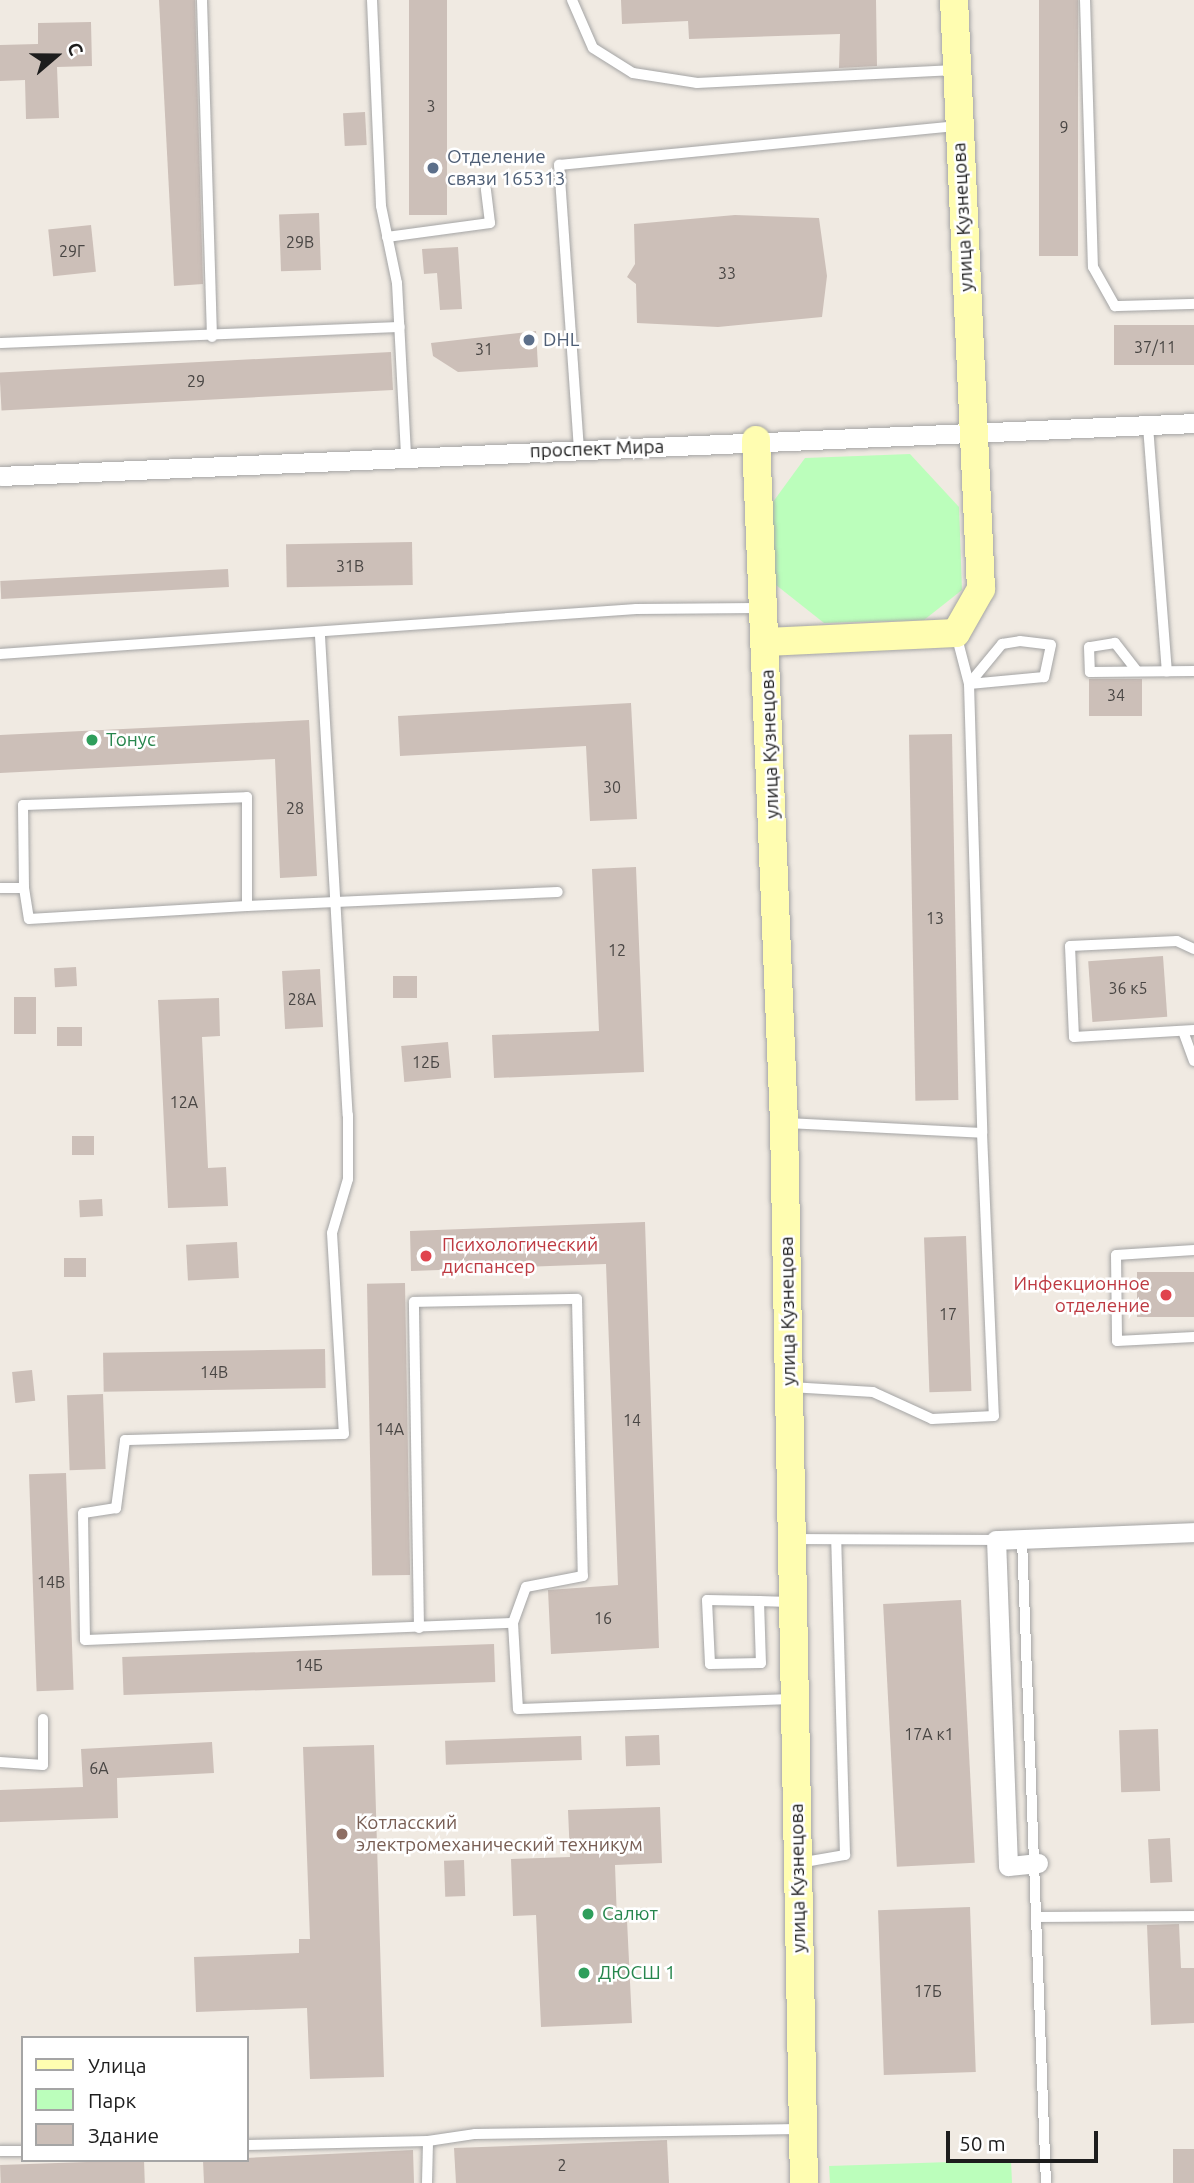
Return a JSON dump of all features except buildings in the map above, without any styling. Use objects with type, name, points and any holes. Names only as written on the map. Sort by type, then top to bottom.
[{"type":"street","name":"улица Кузнецова","points":[[954,0],[981,589],[956,634]]},
{"type":"street","name":"проспект Мира","points":[[0,476],[756,440],[974,434],[1194,423]]},
{"type":"street","name":"улица Кузнецова","points":[[756,440],[784,1123],[804,2183]]},
{"type":"street","points":[[766,642],[956,634]]},
{"type":"street","points":[[1038,1863],[1009,1866],[996,1540],[1194,1532]]},
{"type":"lane","points":[[202,0],[212,337]]},
{"type":"lane","points":[[372,0],[387,237],[400,327],[406,456]]},
{"type":"lane","points":[[572,0],[593,48],[633,73],[697,83],[956,70]]},
{"type":"lane","points":[[1085,0],[1094,267],[1115,306],[1194,304]]},
{"type":"lane","points":[[579,450],[559,165],[959,126]]},
{"type":"lane","points":[[387,237],[490,223],[486,189]]},
{"type":"lane","points":[[0,343],[212,337],[400,327]]},
{"type":"lane","points":[[1148,426],[1167,671]]},
{"type":"lane","points":[[0,654],[320,636],[636,609],[763,607]]},
{"type":"lane","points":[[789,1387],[873,1392],[932,1419],[994,1416],[982,1133],[969,684],[956,634]]},
{"type":"lane","points":[[320,636],[332,904],[348,1115],[348,1179],[332,1233],[345,1434],[125,1440],[116,1508],[83,1513],[85,1640],[513,1623]]},
{"type":"lane","points":[[1137,671],[1115,643],[1088,647],[1090,671],[1137,671],[1167,671],[1194,671]]},
{"type":"lane","points":[[1002,644],[1051,645],[1044,677],[969,684],[1002,644]]},
{"type":"lane","points":[[247,906],[247,797],[23,805],[24,888],[29,919],[558,891]]},
{"type":"lane","points":[[0,888],[24,888]]},
{"type":"lane","points":[[1194,949],[1177,941],[1070,946],[1073,1037],[1189,1031],[1194,1061]]},
{"type":"lane","points":[[784,1123],[982,1133]]},
{"type":"lane","points":[[1194,1250],[1116,1255],[1117,1342],[1194,1338]]},
{"type":"lane","points":[[419,1628],[414,1302],[577,1299],[583,1576],[526,1587],[513,1623],[519,1709],[795,1699]]},
{"type":"lane","points":[[790,1539],[836,1542],[996,1540]]},
{"type":"lane","points":[[1022,1539],[1038,1863],[1046,2183]]},
{"type":"lane","points":[[797,1863],[845,1855],[836,1542]]},
{"type":"lane","points":[[759,1601],[761,1663],[710,1664],[707,1601],[759,1601],[792,1602]]},
{"type":"lane","points":[[0,1762],[43,1765],[43,1719]]},
{"type":"lane","points":[[1040,1917],[1194,1916]]},
{"type":"lane","points":[[248,2146],[428,2141],[475,2134],[803,2129]]},
{"type":"lane","points":[[427,2183],[428,2141]]},
{"type":"lane","points":[[0,2151],[21,2151]]},
{"type":"green space","points":[[910,454],[959,507],[962,590],[924,620],[824,623],[776,585],[770,506],[805,458]]},
{"type":"green space","points":[[1011,2160],[1012,2183],[830,2183],[829,2166]]},
{"type":"place","name":"Отделение связи 165313","points":[[433,168]]},
{"type":"place","name":"DHL","points":[[529,340]]},
{"type":"place","name":"Тонус","points":[[92,740]]},
{"type":"place","name":"Психологический диспансер","points":[[426,1256]]},
{"type":"place","name":"Инфекционное отделение","points":[[1166,1295]]},
{"type":"place","name":"Котласский электромеханический техникум","points":[[342,1834]]},
{"type":"place","name":"Салют","points":[[588,1914]]},
{"type":"place","name":"ДЮСШ 1","points":[[584,1973]]}]
